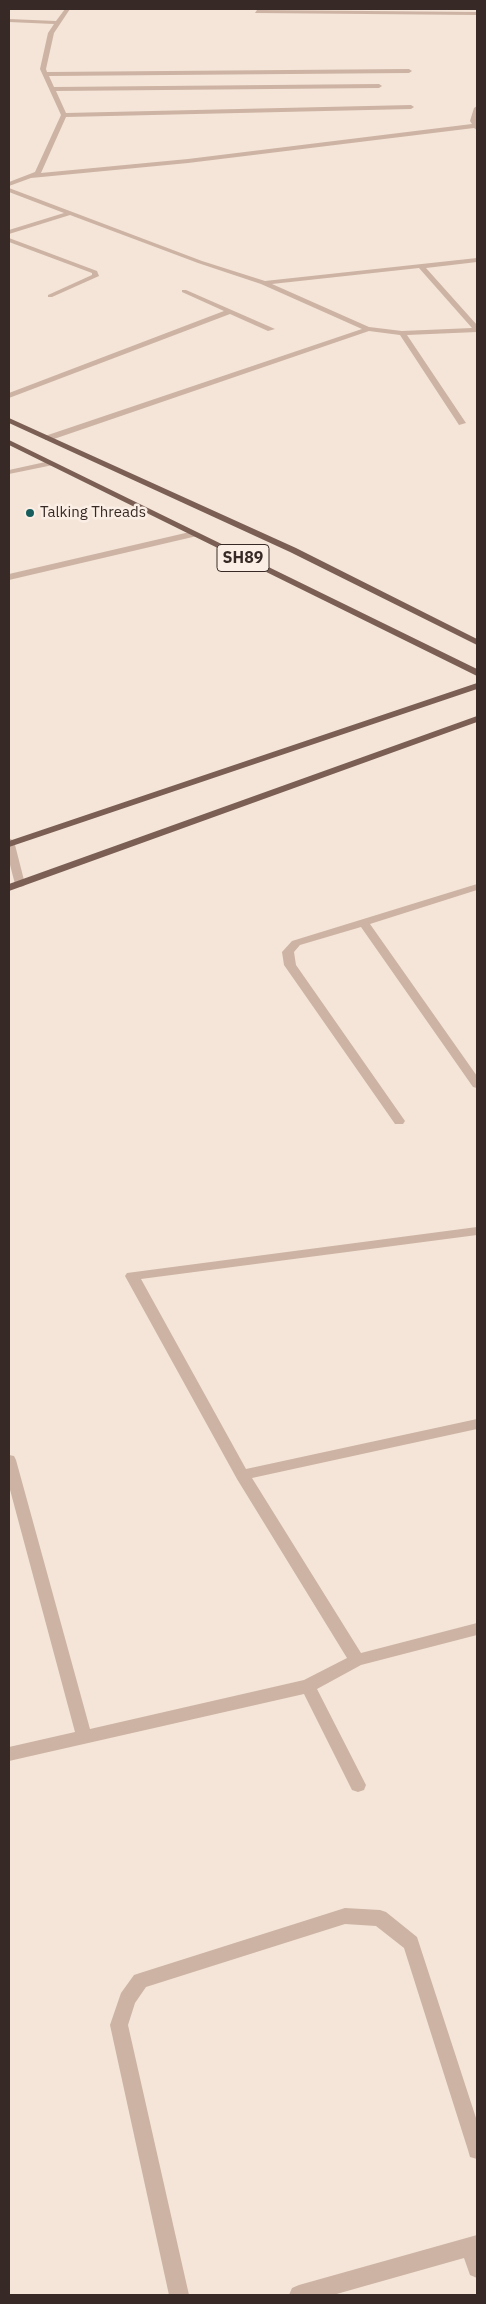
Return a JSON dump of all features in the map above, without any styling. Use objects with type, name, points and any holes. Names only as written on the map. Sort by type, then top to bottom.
[{"type":"main road","name":"SH89","points":[[9,420],[293,550],[477,642]]},
{"type":"main road","name":"SH89","points":[[9,442],[477,673]]},
{"type":"main road","points":[[9,843],[477,685],[477,679]]},
{"type":"main road","points":[[9,888],[477,719]]},
{"type":"street","points":[[9,184],[38,173],[64,115],[43,69],[51,33],[67,9]]},
{"type":"street","points":[[257,12],[477,14]]},
{"type":"street","points":[[9,20],[58,22]]},
{"type":"street","points":[[45,74],[409,71]]},
{"type":"street","points":[[51,88],[379,86]]},
{"type":"street","points":[[64,115],[411,107]]},
{"type":"street","points":[[31,176],[188,161],[476,127],[473,121],[477,108]]},
{"type":"street","points":[[9,190],[263,283],[368,329],[402,334],[477,329]]},
{"type":"street","points":[[9,232],[72,213]]},
{"type":"street","points":[[9,240],[95,272],[96,276],[50,296]]},
{"type":"street","points":[[263,283],[477,260]]},
{"type":"street","points":[[421,266],[477,329]]},
{"type":"street","points":[[184,291],[271,329]]},
{"type":"street","points":[[9,396],[230,311]]},
{"type":"street","points":[[48,438],[368,329]]},
{"type":"street","points":[[402,334],[462,423]]},
{"type":"street","points":[[9,472],[50,463]]},
{"type":"street","points":[[9,577],[194,534]]},
{"type":"street","points":[[9,843],[20,884]]},
{"type":"street","points":[[399,1121],[290,965],[288,952],[296,943],[477,887]]},
{"type":"street","points":[[363,922],[477,1084]]},
{"type":"street","points":[[356,1660],[242,1475],[132,1276],[477,1231]]},
{"type":"street","points":[[242,1475],[477,1424]]},
{"type":"street","points":[[9,1460],[84,1736]]},
{"type":"street","points":[[9,1754],[308,1686],[356,1660],[477,1629]]},
{"type":"street","points":[[308,1686],[358,1785]]},
{"type":"street","points":[[179,2295],[119,2024],[127,1999],[140,1981],[345,1916],[380,1918],[411,1943],[477,2150]]},
{"type":"street","points":[[299,2295],[325,2292],[474,2245],[477,2268]]},
{"type":"place","name":"Talking Threads","points":[[30,513]]}]
